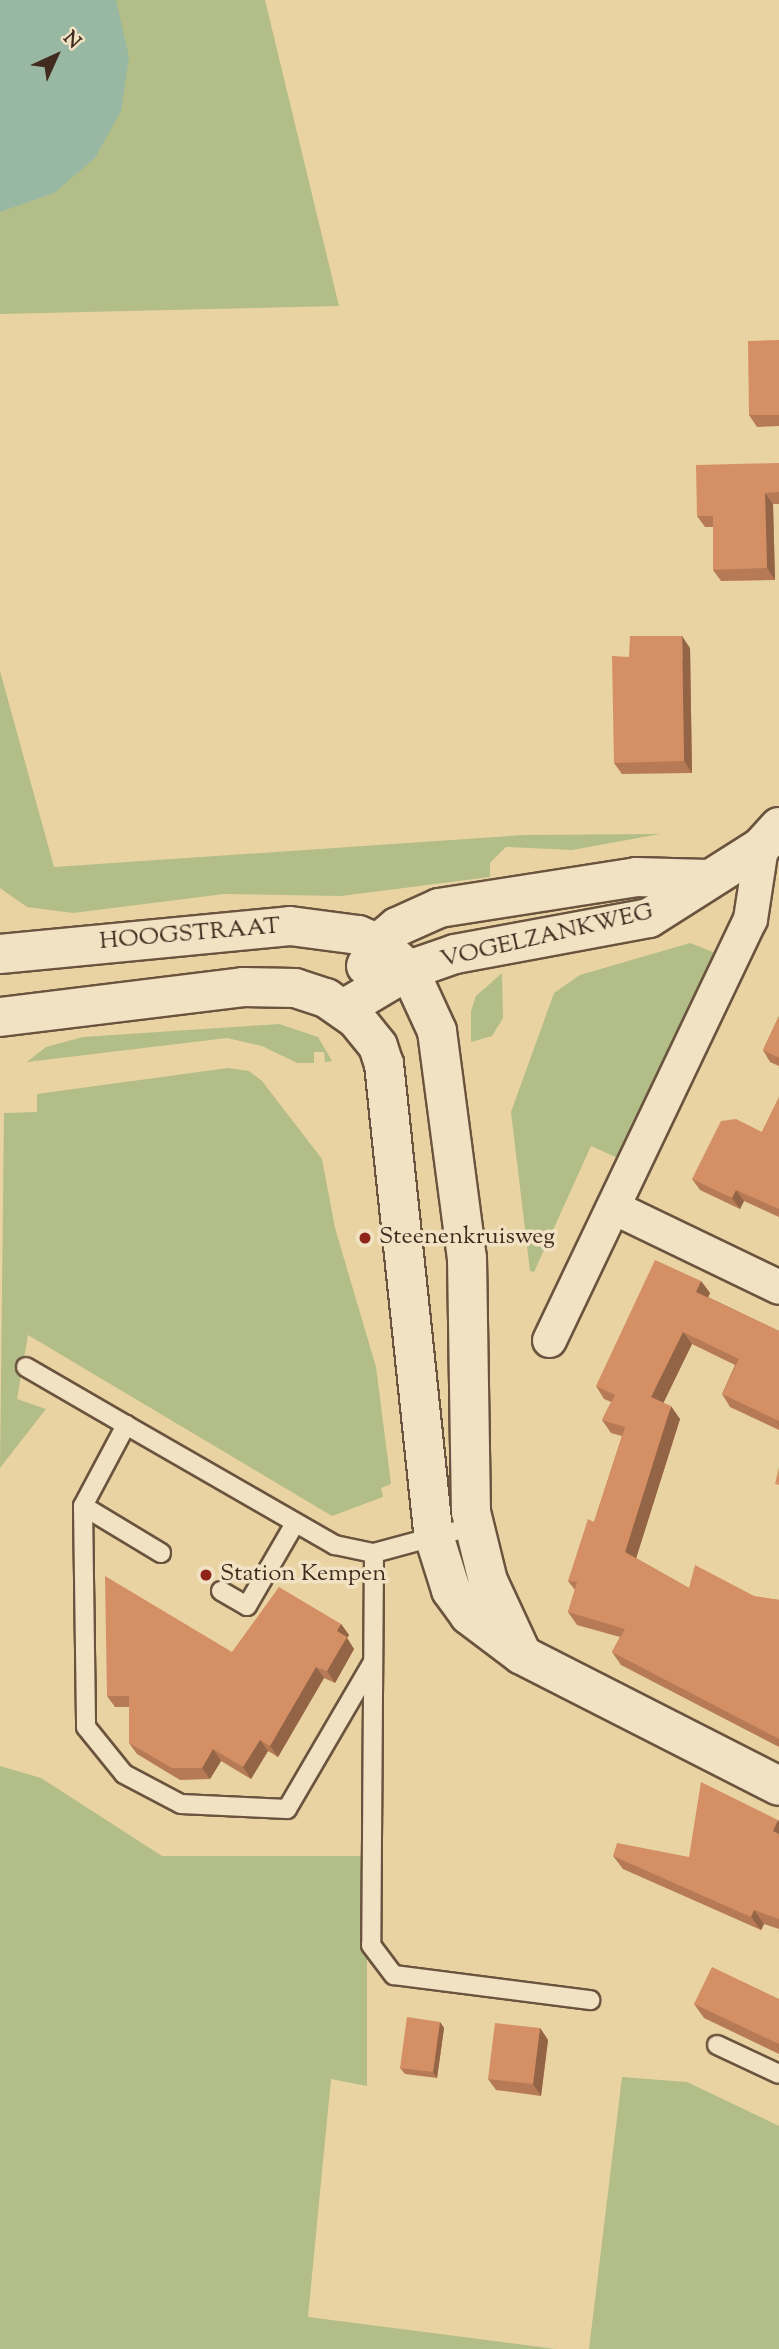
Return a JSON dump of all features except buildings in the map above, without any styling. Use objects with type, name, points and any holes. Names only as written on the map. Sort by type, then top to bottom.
[{"type":"main road","name":"VOGELZANKWEG","points":[[345,1008],[409,970],[455,954],[649,918],[681,902],[708,879],[770,837]]},
{"type":"main road","name":"VOGELZANKWEG","points":[[378,943],[416,916],[498,895],[636,877],[708,879]]},
{"type":"main road","name":"HOOGSTRAAT","points":[[0,954],[290,926],[335,930],[378,943]]},
{"type":"main road","points":[[345,1008],[378,943],[409,970],[437,1031],[465,1244],[474,1526],[488,1581],[522,1655]]},
{"type":"main road","points":[[0,1017],[243,987],[295,988],[345,1008],[378,1046],[384,1064],[434,1536],[451,1590],[469,1615],[522,1655],[779,1786]]},
{"type":"street","name":"VOGELZANKWEG","points":[[549,1340],[750,919],[770,837]]},
{"type":"street","points":[[613,1207],[779,1287]]},
{"type":"lane","points":[[26,1367],[294,1525],[335,1545],[374,1553],[474,1526]]},
{"type":"lane","points":[[126,1425],[83,1506],[86,1727],[124,1774],[181,1804],[287,1809],[373,1661]]},
{"type":"lane","points":[[83,1506],[161,1553]]},
{"type":"lane","points":[[221,1591],[247,1606],[294,1525]]},
{"type":"lane","points":[[374,1553],[371,1945],[394,1975],[590,2000]]},
{"type":"lane","points":[[718,2045],[779,2074]]},
{"type":"green space","points":[[0,0],[265,0],[339,306],[0,314]]},
{"type":"green space","points":[[0,671],[54,867],[524,835],[660,834],[572,850],[506,847],[490,863],[490,877],[341,896],[224,894],[73,913],[27,907],[0,888]]},
{"type":"green space","points":[[690,943],[718,954],[620,1159],[591,1146],[534,1272],[530,1271],[511,1112],[554,993],[580,975]]},
{"type":"green space","points":[[502,973],[503,1018],[492,1036],[471,1042],[471,1011],[476,996]]},
{"type":"green space","points":[[279,1024],[318,1037],[332,1061],[325,1062],[324,1052],[314,1052],[314,1063],[297,1063],[262,1046],[227,1038],[27,1062],[46,1047],[83,1037]]},
{"type":"green space","points":[[228,1068],[249,1071],[262,1081],[322,1159],[335,1228],[376,1367],[391,1484],[381,1488],[383,1497],[332,1516],[28,1335],[17,1399],[46,1409],[0,1468],[4,1113],[37,1112],[37,1094]]},
{"type":"green space","points":[[0,1766],[41,1778],[162,1856],[367,1856],[367,2086],[331,2079],[308,2317],[556,2349],[0,2349]]},
{"type":"green space","points":[[622,2077],[687,2082],[779,2126],[779,2349],[589,2349]]},
{"type":"shaded area","points":[[0,0],[116,0],[129,57],[121,111],[95,158],[54,193],[0,212]]},
{"type":"place","name":"Steenenkruisweg","points":[[365,1238]]},
{"type":"place","name":"Station Kempen","points":[[206,1575]]}]
